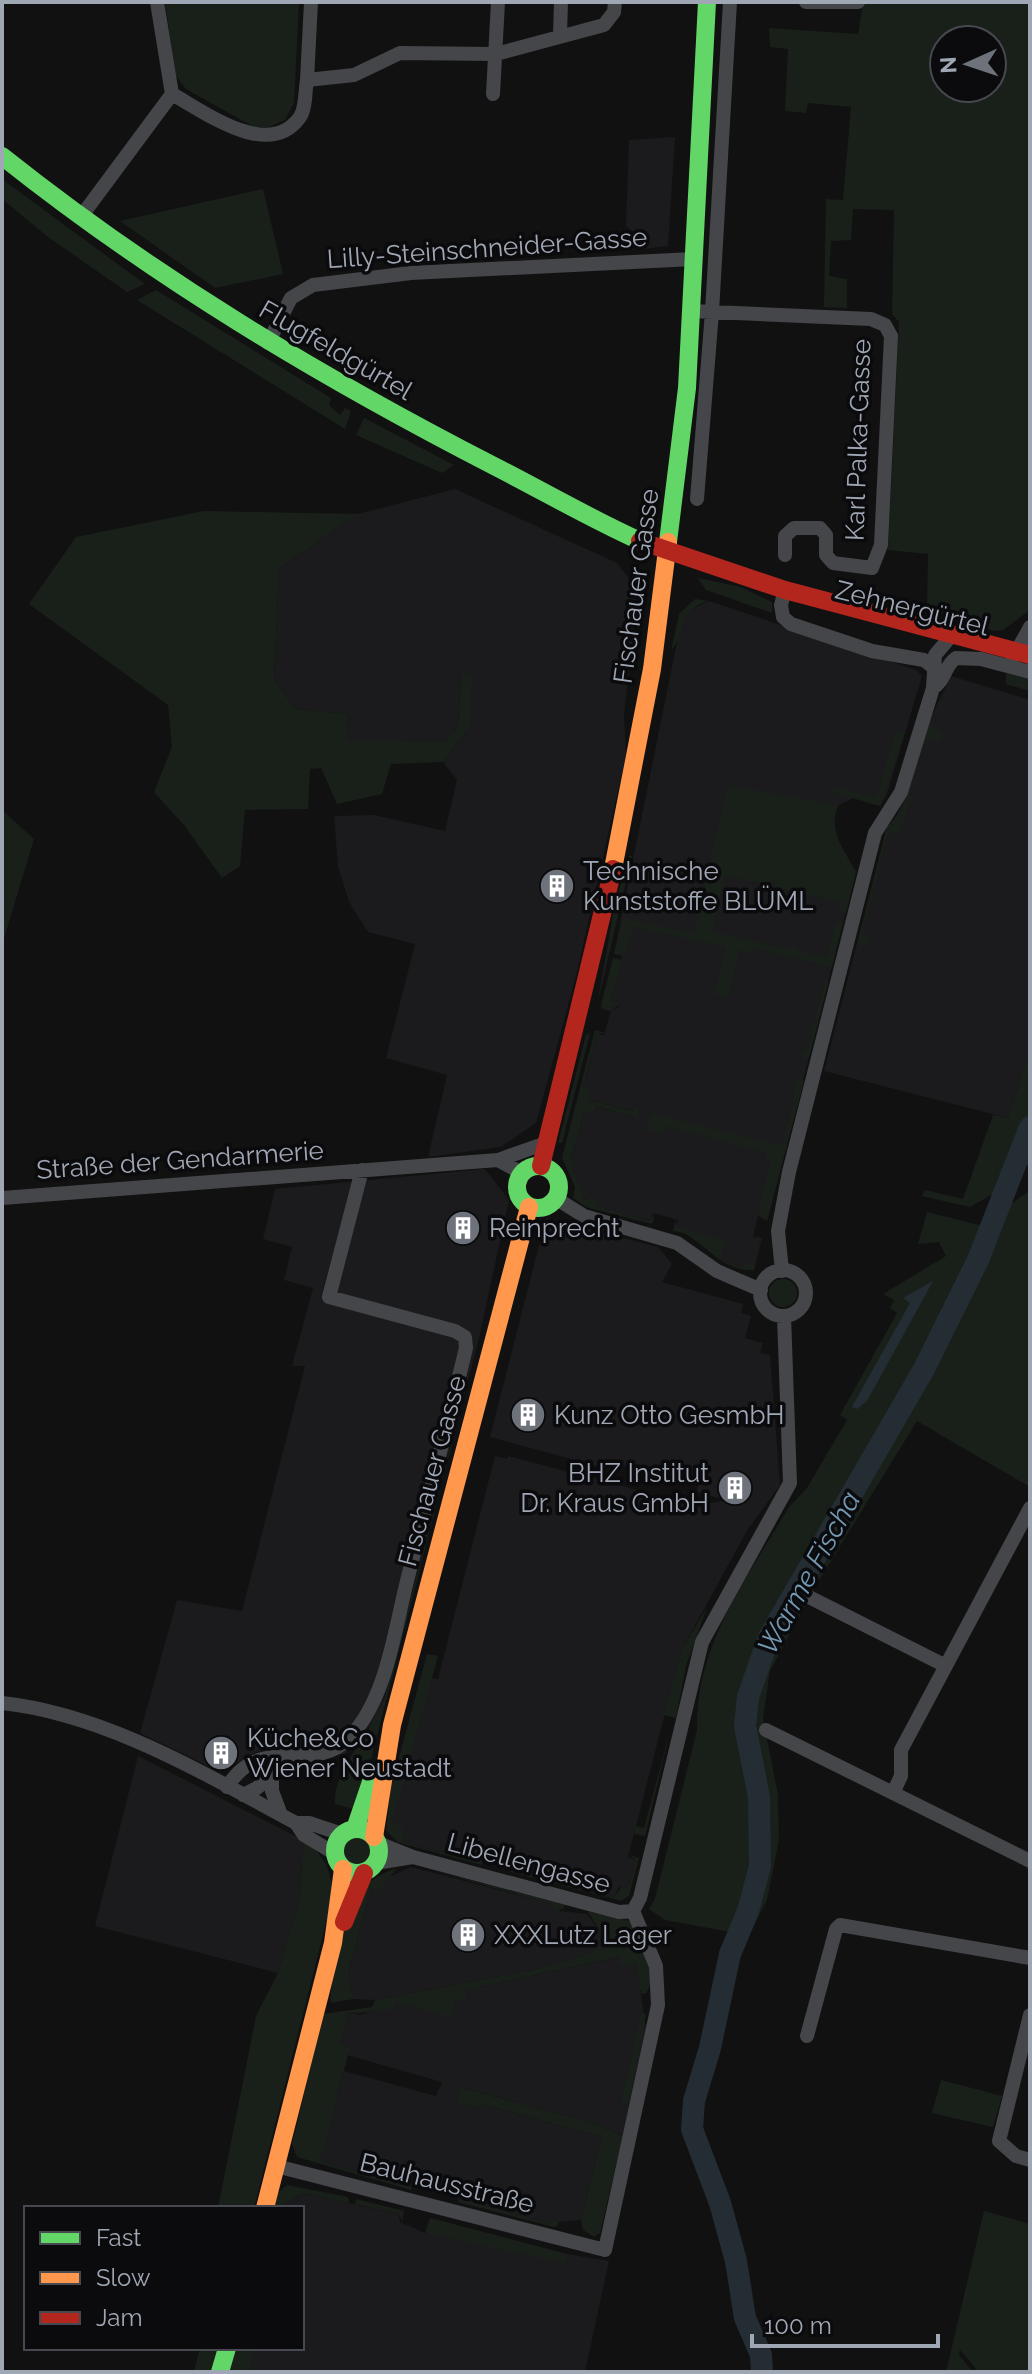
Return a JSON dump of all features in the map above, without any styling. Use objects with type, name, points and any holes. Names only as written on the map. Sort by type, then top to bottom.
[{"type":"main road","name":"Fischauer Gasse","points":[[541,1166],[592,964],[634,770],[667,551],[687,388],[707,2]]},
{"type":"main road","name":"Flugfeldgürtel","points":[[2,156],[80,218],[268,343],[380,408],[638,540],[667,551]]},
{"type":"main road","name":"Zehnergürtel","points":[[667,551],[785,590],[938,648]]},
{"type":"main road","name":"Zehnergürtel","points":[[785,590],[800,604],[938,648],[1024,661]]},
{"type":"main road","points":[[522,1173],[541,1166],[556,1175],[560,1184],[557,1199],[544,1209],[529,1207]]},
{"type":"main road","name":"Fischauer Gasse","points":[[339,1861],[348,1831],[362,1814],[376,1764],[386,1748],[529,1207],[519,1197],[517,1187],[522,1173]]},
{"type":"main road","name":"Fischauer Gasse","points":[[370,1868],[387,1767],[386,1748]]},
{"type":"main road","points":[[348,1831],[376,1840]]},
{"type":"main road","points":[[266,2206],[333,1943],[339,1861],[370,1868],[333,1943]]},
{"type":"main road","points":[[220,2372],[226,2350]]},
{"type":"street","points":[[80,218],[172,94],[157,2]]},
{"type":"street","points":[[172,94],[244,132],[265,135],[285,130],[302,115],[311,2]]},
{"type":"street","points":[[493,94],[498,2]]},
{"type":"street","points":[[560,34],[561,2]]},
{"type":"street","points":[[307,80],[354,75],[400,53],[496,54],[560,34],[604,25],[614,12],[615,2]]},
{"type":"street","points":[[697,499],[712,312],[730,2]]},
{"type":"street","points":[[806,2],[858,2]]},
{"type":"street","name":"Lilly-Steinschneider-Gasse","points":[[268,343],[291,298],[313,285],[411,273],[693,259]]},
{"type":"street","name":"Karl Palka-Gasse","points":[[691,311],[871,319],[885,325],[891,336],[881,545],[872,568],[833,563],[826,555],[826,535],[820,528],[794,528],[785,536],[785,555]]},
{"type":"street","name":"Zehnergürtel","points":[[785,590],[781,605],[783,617],[791,624],[872,651],[924,660],[938,648]]},
{"type":"street","points":[[933,688],[941,683],[947,666],[956,658],[1024,661],[1030,627]]},
{"type":"street","points":[[782,1271],[778,1231],[789,1172],[875,833],[901,792],[933,688],[938,648]]},
{"type":"street","name":"Straße der Gendarmerie","points":[[2,1198],[498,1160],[546,1143]]},
{"type":"street","points":[[498,1160],[522,1173]]},
{"type":"street","points":[[227,1787],[236,1771],[252,1760],[270,1754],[323,1753],[339,1747],[362,1724],[371,1705],[466,1348],[465,1337],[455,1331],[329,1297],[362,1170]]},
{"type":"street","points":[[557,1199],[584,1216],[677,1243],[717,1271],[761,1290]]},
{"type":"street","points":[[782,1271],[795,1274],[805,1288],[803,1305],[784,1316],[770,1312],[761,1298],[767,1277],[782,1271]]},
{"type":"street","points":[[633,1911],[640,1898],[684,1727],[702,1642],[790,1483],[784,1316]]},
{"type":"street","points":[[893,1793],[901,1776],[901,1750],[1030,1508]]},
{"type":"street","points":[[809,1597],[946,1666]]},
{"type":"street","points":[[2,1703],[93,1726],[227,1787],[296,1823],[348,1831]]},
{"type":"street","points":[[766,1730],[1030,1861]]},
{"type":"street","points":[[243,1795],[272,1776],[280,1765],[294,1755]]},
{"type":"street","points":[[272,1776],[272,1791],[281,1815]]},
{"type":"street","points":[[296,1823],[304,1835],[339,1861]]},
{"type":"street","name":"Libellengasse","points":[[376,1840],[413,1857],[619,1912],[633,1911]]},
{"type":"street","name":"Libellengasse","points":[[370,1868],[413,1857]]},
{"type":"street","name":"Bauhausstraße","points":[[276,2166],[605,2250],[658,2005],[656,1966],[633,1911]]},
{"type":"street","points":[[807,2036],[836,1929],[840,1925],[1030,1958]]},
{"type":"street","points":[[1030,2015],[999,2141],[1016,2156],[1030,2160]]},
{"type":"shaded area","points":[[165,2],[299,2],[294,103],[285,120],[269,127],[254,127],[186,89],[176,76]]},
{"type":"shaded area","points":[[863,2],[1030,2],[1030,610],[1003,630],[994,631],[927,609],[928,554],[888,550],[899,322],[892,314],[894,210],[853,209],[851,240],[831,241],[829,276],[847,279],[847,308],[824,307],[826,199],[843,200],[851,107],[808,103],[806,113],[785,111],[788,49],[770,47],[769,28],[858,34]]},
{"type":"shaded area","points":[[675,137],[668,246],[635,250],[635,233],[626,226],[629,140]]},
{"type":"shaded area","points":[[2,179],[145,284],[127,292],[48,237],[2,199]]},
{"type":"shaded area","points":[[263,189],[283,274],[215,288],[120,221]]},
{"type":"shaded area","points":[[156,290],[331,398],[329,405],[340,415],[345,408],[351,411],[345,429],[137,300]]},
{"type":"shaded area","points":[[364,418],[454,465],[442,473],[356,435]]},
{"type":"shaded area","points":[[455,489],[617,563],[628,577],[637,604],[624,714],[626,755],[576,976],[536,1123],[501,1147],[428,1157],[447,1075],[386,1058],[415,944],[368,932],[349,902],[338,866],[334,816],[374,815],[445,831],[457,780],[443,762],[470,727],[461,675],[458,727],[445,742],[348,742],[347,714],[295,709],[274,679],[279,568],[358,514]]},
{"type":"shaded area","points":[[204,511],[358,514],[279,568],[274,679],[295,709],[347,714],[348,741],[445,742],[458,727],[461,675],[472,674],[470,727],[443,762],[391,764],[382,794],[337,804],[321,768],[310,769],[308,809],[245,810],[240,866],[222,878],[184,825],[154,792],[172,747],[168,705],[29,604],[76,537]]},
{"type":"shaded area","points":[[698,578],[741,587],[772,602],[772,613],[706,590]]},
{"type":"shaded area","points":[[695,599],[709,601],[699,604],[688,615],[671,651],[679,614]]},
{"type":"shaded area","points":[[709,601],[916,670],[922,676],[886,797],[880,806],[853,798],[839,805],[832,820],[834,833],[856,872],[767,1221],[758,1216],[753,1237],[761,1239],[754,1265],[743,1268],[720,1259],[677,1227],[678,1220],[653,1213],[651,1221],[592,1205],[594,1197],[585,1200],[571,1167],[579,1164],[571,1161],[584,1112],[595,1106],[634,1117],[634,1123],[639,1109],[636,1105],[634,1111],[589,1100],[583,1088],[597,1034],[604,1035],[611,1011],[620,1006],[611,1002],[622,956],[614,954],[680,627],[690,610]]},
{"type":"shaded area","points":[[1006,673],[1030,679],[1030,691],[1006,684]]},
{"type":"shaded area","points":[[951,676],[1030,700],[1030,1049],[1008,1118],[824,1071],[887,827],[895,820],[906,795],[926,728]]},
{"type":"shaded area","points":[[931,725],[943,732],[941,740],[925,740],[909,795],[917,798],[909,805],[899,832],[888,833],[862,936],[870,936],[867,945],[857,945],[887,827],[908,794],[926,728]]},
{"type":"shaded area","points":[[896,731],[904,733],[880,806],[833,792],[835,787],[876,798]]},
{"type":"shaded area","points":[[728,785],[838,805],[836,832],[856,872],[846,913],[839,911],[840,902],[725,875],[712,931],[789,950],[791,947],[797,948],[797,951],[827,958],[836,921],[843,923],[832,967],[754,948],[752,953],[739,950],[728,997],[715,994],[726,947],[633,927],[625,954],[614,954],[623,918],[694,934]]},
{"type":"shaded area","points":[[2,810],[34,839],[2,945]]},
{"type":"shaded area","points":[[629,856],[632,856],[597,1005],[615,904]]},
{"type":"shaded area","points":[[613,958],[622,960],[611,1001],[620,1004],[611,1011],[602,1009],[601,1005]]},
{"type":"shaded area","points":[[825,980],[829,980],[809,1058],[803,1058],[801,1051],[808,1048]]},
{"type":"shaded area","points":[[595,1030],[605,1033],[597,1034],[583,1087],[591,1090],[589,1100],[633,1111],[637,1104],[639,1109],[635,1123],[634,1117],[596,1106],[593,1114],[584,1112],[571,1160],[581,1163],[572,1167],[585,1200],[595,1196],[593,1205],[650,1221],[655,1214],[652,1224],[586,1207],[573,1198],[575,1187],[562,1158]]},
{"type":"shaded area","points":[[590,1033],[562,1143],[558,1143],[586,1035]]},
{"type":"shaded area","points":[[1030,1049],[1030,1164],[1000,1190],[970,1207],[922,1196],[925,1190],[963,1199],[993,1115],[1008,1118]]},
{"type":"shaded area","points":[[800,1077],[804,1081],[767,1221],[759,1215],[759,1208],[771,1161],[766,1160],[767,1153],[666,1126],[660,1133],[647,1129],[652,1113],[778,1145],[783,1142],[793,1108],[795,1081]]},
{"type":"shaded area","points":[[485,1169],[509,1200],[479,1338],[379,1715],[344,1755],[310,1745],[256,1752],[225,1770],[212,1768],[140,1733],[177,1600],[242,1611],[305,1366],[292,1366],[313,1288],[284,1280],[292,1247],[263,1239],[275,1189]]},
{"type":"shaded area","points":[[1030,1191],[1030,1487],[917,1421],[818,1582],[770,1671],[763,1718],[778,1795],[779,1840],[767,1900],[746,1941],[730,1932],[665,1920],[649,1909],[655,1899],[697,1730],[699,1699],[714,1641],[757,1559],[789,1507],[807,1488],[847,1420],[840,1415],[897,1313],[890,1308],[894,1300],[883,1294],[946,1256],[939,1242],[918,1244],[927,1212],[979,1225]]},
{"type":"shaded area","points":[[546,1218],[658,1247],[672,1264],[662,1282],[743,1304],[741,1313],[751,1316],[745,1338],[763,1343],[760,1353],[770,1355],[780,1485],[748,1529],[681,1651],[628,1857],[636,1860],[628,1890],[619,1887],[613,1898],[516,1872],[518,1863],[483,1855],[480,1862],[403,1842],[405,1833],[391,1823],[430,1678],[438,1679],[495,1456],[507,1459],[508,1456],[698,1506],[726,1500],[697,1492],[698,1485],[599,1459],[597,1466],[490,1437]]},
{"type":"shaded area","points":[[676,1219],[677,1227],[725,1240],[720,1259],[743,1268],[746,1262],[754,1264],[761,1240],[754,1236],[762,1238],[754,1270],[741,1269],[729,1265],[719,1259],[691,1238],[673,1231]]},
{"type":"shaded area","points":[[783,1279],[793,1283],[797,1293],[793,1303],[783,1307],[773,1303],[769,1293],[773,1283]]},
{"type":"shaded area","points":[[933,1281],[867,1401],[857,1409],[852,1407],[910,1303],[903,1298]]},
{"type":"shaded area","points":[[479,1338],[358,1810],[335,1804],[340,1778],[385,1696]]},
{"type":"shaded area","points":[[707,1607],[686,1666],[676,1718],[664,1715],[681,1651]]},
{"type":"shaded area","points":[[427,1654],[438,1656],[392,1823],[400,1825],[405,1833],[403,1842],[479,1862],[482,1855],[482,1865],[397,1842],[386,1830],[391,1787]]},
{"type":"shaded area","points":[[671,1727],[645,1836],[635,1834],[635,1826],[644,1828]]},
{"type":"shaded area","points":[[138,1756],[303,1840],[300,1897],[278,1973],[95,1926]]},
{"type":"shaded area","points":[[357,1838],[367,1842],[371,1852],[367,1862],[357,1866],[347,1862],[343,1852],[347,1842]]},
{"type":"shaded area","points":[[303,1840],[315,1848],[327,1866],[334,1891],[255,2206],[218,2206],[256,2016],[278,1973],[300,1897]]},
{"type":"shaded area","points":[[629,1855],[639,1858],[629,1896],[621,1901],[511,1872],[514,1862],[518,1863],[516,1872],[613,1898],[621,1888],[628,1889],[636,1860]]},
{"type":"shaded area","points":[[411,1867],[552,1904],[560,1911],[587,1914],[602,1933],[599,1947],[591,1953],[532,1970],[375,2000],[353,1999],[348,1976],[371,1888],[380,1890],[387,1878]]},
{"type":"shaded area","points":[[397,1868],[380,1890],[371,1888],[348,1975],[353,1999],[331,2003],[336,1962],[355,1902],[367,1884]]},
{"type":"shaded area","points":[[427,1869],[565,1905],[563,1909],[555,1910],[551,1904]]},
{"type":"shaded area","points":[[587,1911],[630,1921],[650,1966],[650,1984],[646,1993],[641,1994],[636,1963],[622,1966],[619,1957],[465,1990],[466,1999],[455,2000],[450,2017],[396,2001],[393,2011],[349,2012],[340,2044],[350,2047],[320,2161],[412,2187],[411,2190],[297,2157],[292,2144],[323,2014],[372,2007],[375,2000],[532,1970],[591,1953],[599,1947],[602,1933]]},
{"type":"shaded area","points":[[620,1957],[636,1962],[646,2028],[623,2136],[592,2123],[461,2087],[456,2101],[478,2108],[480,2104],[602,2137],[581,2220],[548,2223],[319,2161],[344,2071],[436,2096],[442,2082],[347,2055],[340,2044],[349,2012],[360,2015],[396,2001],[455,2000],[464,1990]]},
{"type":"shaded area","points":[[642,2013],[646,2014],[629,2103],[624,2105],[621,2101]]},
{"type":"shaded area","points":[[941,2080],[1002,2096],[993,2127],[932,2113]]},
{"type":"shaded area","points":[[460,2087],[592,2123],[623,2136],[600,2233],[594,2237],[583,2230],[581,2220],[602,2137],[481,2104],[479,2108],[456,2102]]},
{"type":"shaded area","points":[[287,2185],[348,2197],[349,2203],[303,2193],[285,2206],[274,2206],[278,2193]]},
{"type":"shaded area","points":[[303,2193],[399,2214],[400,2222],[425,2233],[430,2218],[567,2254],[609,2261],[585,2372],[250,2372],[255,2350],[304,2350],[304,2206],[285,2206]]},
{"type":"shaded area","points":[[356,2199],[404,2211],[402,2222],[399,2214],[355,2204]]},
{"type":"shaded area","points":[[459,2199],[548,2223],[558,2220],[558,2225],[554,2227],[458,2202]]},
{"type":"shaded area","points":[[984,2211],[1030,2224],[1030,2372],[979,2372],[960,2350],[959,2355],[973,2372],[946,2372]]},
{"type":"shaded area","points":[[430,2218],[567,2254],[565,2263],[426,2233]]},
{"type":"shaded area","points":[[200,2350],[216,2350],[211,2372],[194,2372]]},
{"type":"shaded area","points":[[232,2350],[255,2350],[250,2372],[226,2372]]},
{"type":"waterway","name":"Warme Fischa","points":[[762,2372],[761,2355],[745,2318],[736,2261],[720,2203],[692,2129],[694,2101],[710,2048],[730,1954],[748,1911],[760,1866],[759,1797],[745,1726],[748,1697],[769,1637],[924,1369],[978,1260],[1030,1127]]},
{"type":"traffic: fast","points":[[668,542],[687,388],[707,2]]},
{"type":"traffic: fast","points":[[2,156],[119,243],[240,323],[429,432],[640,541]]},
{"type":"traffic: fast","points":[[538,1166],[553,1172],[559,1187],[553,1202],[538,1208],[523,1202],[517,1187],[523,1172],[538,1166]]},
{"type":"traffic: fast","points":[[355,1829],[373,1776]]},
{"type":"traffic: fast","points":[[357,1829],[373,1835],[379,1851],[373,1867],[357,1873],[341,1867],[335,1851],[341,1835],[357,1829]]},
{"type":"traffic: fast","points":[[220,2372],[226,2350]]},
{"type":"traffic: slow","points":[[613,869],[652,669],[668,542]]},
{"type":"traffic: slow","points":[[374,1837],[392,1725],[529,1207]]},
{"type":"traffic: slow","points":[[266,2206],[333,1943],[343,1869]]},
{"type":"traffic: jam","points":[[640,541],[785,590],[1030,655]]},
{"type":"traffic: jam","points":[[541,1166],[613,869]]},
{"type":"traffic: jam","points":[[344,1922],[364,1873]]},
{"type":"place","name":"Technische Kunststoffe BLÜML","points":[[557,886]]},
{"type":"place","name":"Reinprecht","points":[[463,1228]]},
{"type":"place","name":"Kunz Otto GesmbH","points":[[528,1415]]},
{"type":"place","name":"BHZ Institut Dr. Kraus GmbH","points":[[735,1488]]},
{"type":"place","name":"Küche&Co Wiener Neustadt","points":[[221,1753]]},
{"type":"place","name":"XXXLutz Lager","points":[[468,1935]]}]
